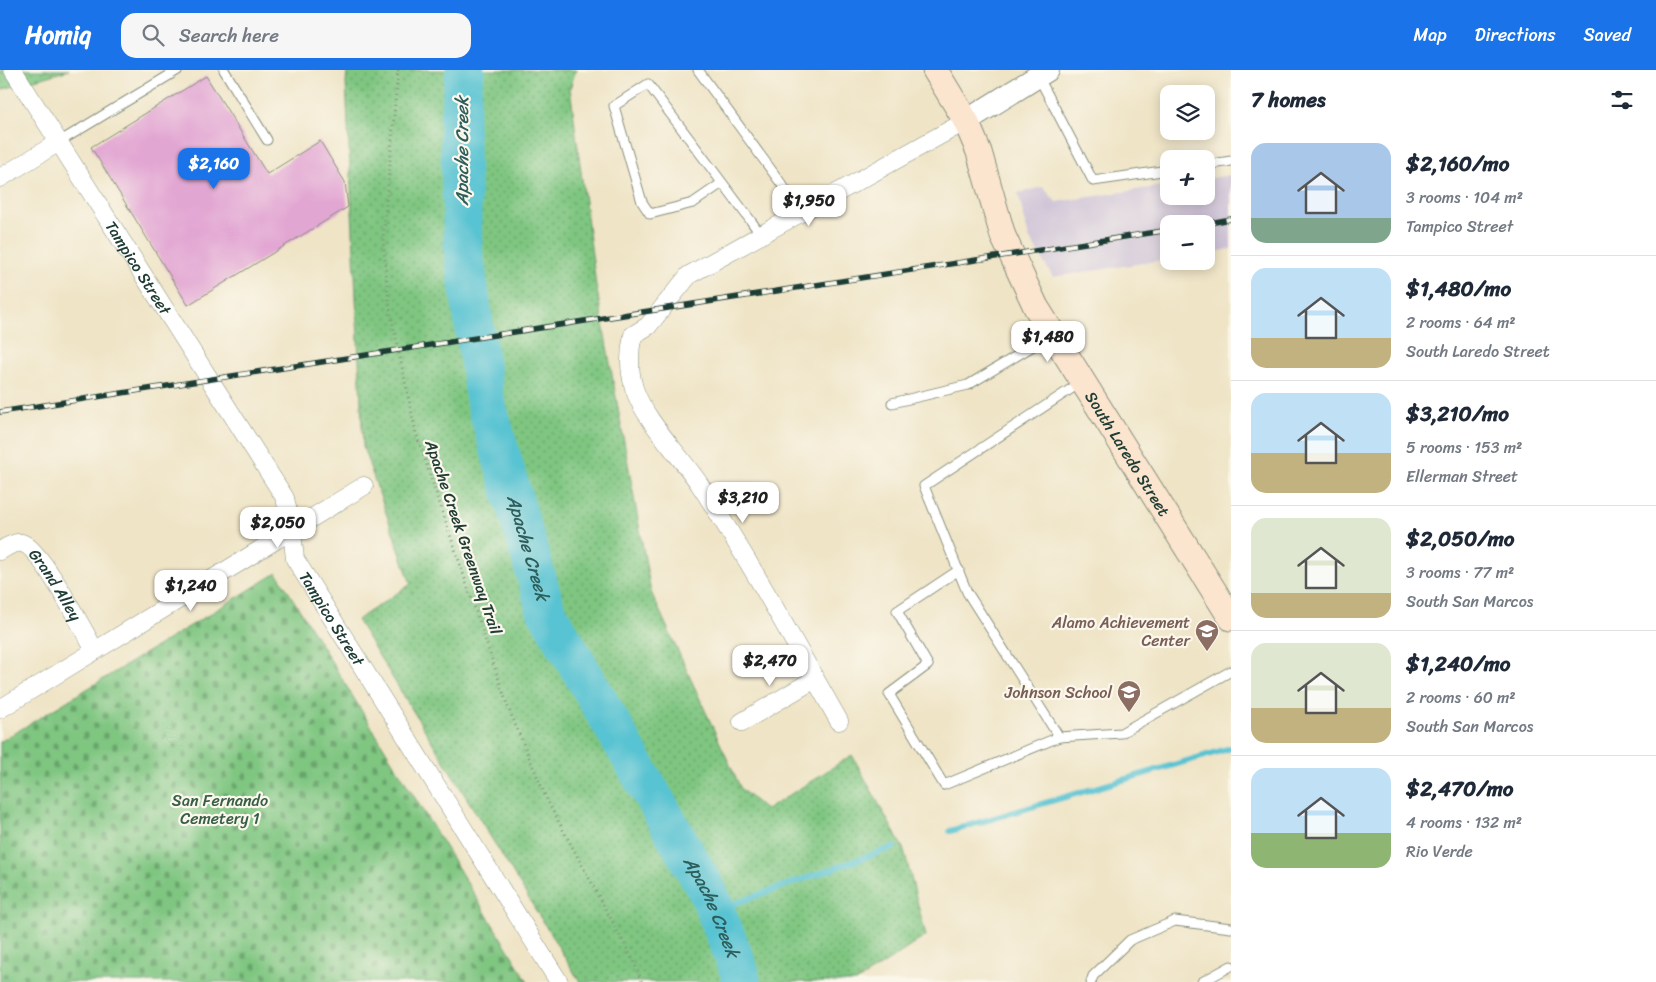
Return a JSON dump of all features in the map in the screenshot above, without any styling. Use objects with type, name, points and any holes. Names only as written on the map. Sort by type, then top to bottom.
[{"type":"main road","name":"South Laredo Street","points":[[935,70],[966,121],[980,152],[1003,236],[1036,307],[1231,618]]},
{"type":"street","name":"Tampico Street","points":[[13,70],[285,498],[292,531],[295,559],[559,982]]},
{"type":"street","points":[[839,721],[701,486],[658,430],[634,389],[630,347],[634,335],[648,326],[689,275],[966,121],[1040,72]]},
{"type":"street","points":[[0,178],[59,142]]},
{"type":"street","points":[[0,709],[364,486]]},
{"type":"street","name":"Grand Alley","points":[[0,551],[21,543],[29,548],[51,575],[95,651]]},
{"type":"street","points":[[742,722],[815,679]]},
{"type":"lane","points":[[59,142],[178,70]]},
{"type":"lane","points":[[224,70],[267,140]]},
{"type":"lane","points":[[698,70],[802,212]]},
{"type":"lane","points":[[1040,72],[1093,181],[1160,171]]},
{"type":"lane","points":[[722,183],[694,203],[650,214],[642,202],[614,106],[648,84],[761,235]]},
{"type":"lane","points":[[1215,163],[1231,161]]},
{"type":"lane","points":[[892,403],[968,385],[1053,334]]},
{"type":"lane","points":[[1059,737],[967,592],[924,486],[1083,381]]},
{"type":"lane","points":[[959,570],[897,611],[928,665],[889,694],[944,785],[1059,737],[1121,733],[1231,671]]},
{"type":"lane","points":[[1091,982],[1093,976],[1130,940],[1174,921],[1231,928]]},
{"type":"lane","points":[[1202,982],[1231,966]]},
{"type":"path","name":"Apache Creek Greenway Trail","points":[[398,70],[383,239],[389,305],[399,364],[416,433],[511,716],[546,800],[634,962],[642,982]]},
{"type":"shaded area","points":[[1231,175],[1231,249],[1215,252],[1215,215],[1160,215],[1160,260],[1053,277],[1029,238],[1018,193],[1043,187],[1056,202],[1160,186],[1160,205],[1215,205],[1215,178]]},
{"type":"green space","points":[[0,70],[69,70],[0,90]]},
{"type":"green space","points":[[347,70],[576,70],[570,88],[596,285],[651,592],[741,789],[766,810],[852,755],[904,850],[926,936],[856,982],[580,982],[357,620],[411,584],[363,447],[346,83]]},
{"type":"green space","name":"San Fernando Cemetery 1","points":[[277,573],[528,982],[0,982],[0,742]]},
{"type":"building","points":[[206,76],[267,174],[320,141],[345,182],[348,207],[188,305],[91,147]]},
{"type":"waterway","name":"Apache Creek","points":[[465,70],[459,119],[463,248],[485,400],[546,610],[709,894],[739,970],[741,982]]},
{"type":"waterway","points":[[950,831],[1231,748]]},
{"type":"waterway","points":[[716,910],[894,847]]},
{"type":"railway","points":[[1215,222],[1231,219]]},
{"type":"railway","points":[[0,412],[1160,231]]},
{"type":"place","name":"Alamo Achievement Center","points":[[1207,652]]},
{"type":"place","name":"Johnson School","points":[[1129,713]]}]
